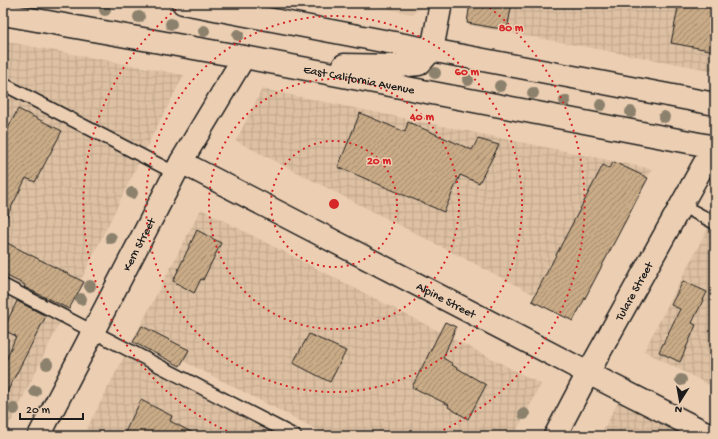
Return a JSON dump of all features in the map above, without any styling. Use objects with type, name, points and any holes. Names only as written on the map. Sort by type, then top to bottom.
[{"type":"main road","points":[[183,3],[715,104]]},
{"type":"main road","points":[[283,64],[398,66],[419,64],[432,50],[441,3]]},
{"type":"main road","name":"East California Avenue","points":[[3,14],[283,64],[715,146]]},
{"type":"main road","name":"Kern Street","points":[[39,436],[178,167],[244,57]]},
{"type":"main road","name":"Tulare Street","points":[[556,436],[588,373],[715,146]]},
{"type":"main road","name":"Alpine Street","points":[[178,167],[712,436]]},
{"type":"lane","points":[[5,85],[178,167]]},
{"type":"lane","points":[[681,206],[715,223]]},
{"type":"lane","points":[[3,285],[295,436]]},
{"type":"shaded area","points":[[358,3],[426,3],[426,5],[412,14]]},
{"type":"shaded area","points":[[472,3],[715,3],[715,71],[468,25]]},
{"type":"shaded area","points":[[3,41],[184,75],[150,140],[4,436],[3,436]]},
{"type":"shaded area","points":[[262,89],[652,169],[576,316],[236,141]]},
{"type":"shaded area","points":[[201,209],[541,384],[514,436],[329,436],[135,336]]},
{"type":"shaded area","points":[[710,224],[715,227],[715,388],[644,351]]},
{"type":"shaded area","points":[[126,353],[287,436],[83,436]]},
{"type":"shaded area","points":[[618,402],[684,436],[600,436]]},
{"type":"building","points":[[470,3],[512,3],[507,30],[467,23]]},
{"type":"building","points":[[679,3],[715,3],[715,51],[671,43]]},
{"type":"building","points":[[18,109],[62,131],[35,182],[26,178],[3,224],[3,138]]},
{"type":"building","points":[[360,113],[405,132],[408,122],[472,150],[478,139],[499,145],[479,183],[460,175],[444,212],[338,167]]},
{"type":"building","points":[[614,162],[648,178],[573,321],[532,301],[603,165],[609,168]]},
{"type":"building","points":[[197,230],[221,243],[203,280],[201,279],[194,293],[173,281]]},
{"type":"building","points":[[3,241],[84,282],[69,309],[24,287],[25,285],[3,274]]},
{"type":"building","points":[[683,281],[707,292],[692,323],[696,325],[680,362],[659,352],[680,309],[671,305]]},
{"type":"building","points":[[17,301],[46,316],[3,400],[3,367],[16,336],[3,330]]},
{"type":"building","points":[[445,322],[456,327],[443,358],[486,385],[468,419],[448,407],[449,405],[412,387]]},
{"type":"building","points":[[142,326],[189,350],[180,366],[133,342]]},
{"type":"building","points":[[309,334],[346,351],[330,382],[293,363]]},
{"type":"building","points":[[141,400],[172,416],[170,421],[199,436],[123,436]]}]
